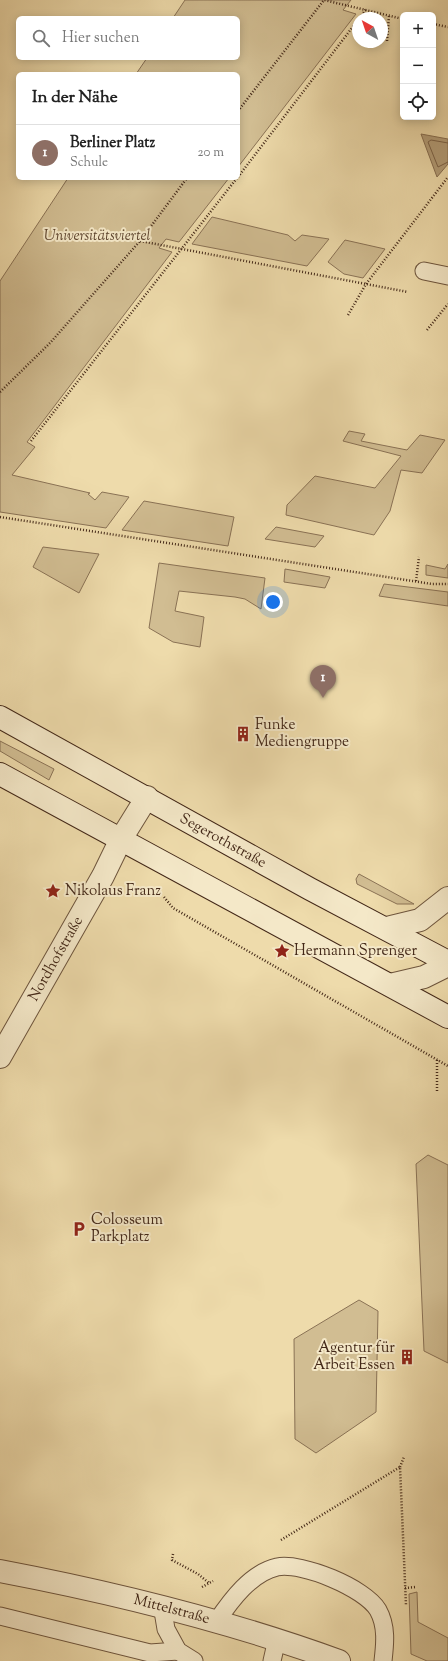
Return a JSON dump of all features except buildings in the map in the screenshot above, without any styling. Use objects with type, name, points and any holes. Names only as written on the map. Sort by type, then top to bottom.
[{"type":"main road","name":"Segerothstraße","points":[[0,717],[147,797],[310,889],[387,928],[448,962]]},
{"type":"main road","points":[[0,774],[448,1017]]},
{"type":"main road","name":"Nordhofstraße","points":[[0,1057],[103,876],[121,839],[147,797]]},
{"type":"main road","points":[[387,928],[420,920],[448,898]]},
{"type":"main road","points":[[390,985],[424,976],[448,965]]},
{"type":"main road","name":"Mittelstraße","points":[[0,1571],[86,1587],[162,1605],[278,1638],[339,1661]]},
{"type":"lane","points":[[424,271],[448,276]]},
{"type":"lane","points":[[217,1621],[232,1598],[258,1576],[277,1567],[297,1567],[340,1582],[364,1595],[378,1610],[384,1627],[383,1661]]},
{"type":"lane","points":[[162,1605],[166,1629],[178,1651],[194,1661]]},
{"type":"lane","points":[[0,1616],[150,1653],[178,1651]]},
{"type":"lane","points":[[272,1661],[278,1638]]},
{"type":"path","points":[[240,109],[324,0],[373,12]]},
{"type":"path","points":[[388,16],[400,18]]},
{"type":"path","points":[[436,25],[448,27]]},
{"type":"path","points":[[240,174],[352,28]]},
{"type":"path","points":[[348,315],[366,284],[448,177]]},
{"type":"path","points":[[0,392],[50,343],[140,241],[185,180]]},
{"type":"path","points":[[31,440],[236,180]]},
{"type":"path","points":[[140,241],[183,248],[411,293]]},
{"type":"path","points":[[428,330],[448,304]]},
{"type":"path","points":[[0,517],[416,581],[448,584]]},
{"type":"path","points":[[416,581],[419,556]]},
{"type":"path","points":[[173,908],[448,1066]]},
{"type":"path","points":[[437,1060],[438,1093]]},
{"type":"path","points":[[404,1457],[400,1467],[406,1610]]},
{"type":"path","points":[[276,1543],[400,1467]]},
{"type":"path","points":[[173,1554],[172,1560],[198,1574],[209,1583]]},
{"type":"path","points":[[200,1588],[216,1579]]},
{"type":"path","points":[[405,1588],[416,1587]]},
{"type":"green space","points":[[185,0],[351,0],[343,10],[352,13],[352,19],[240,164],[240,72],[137,72],[146,60],[240,60],[240,16],[174,16]]},
{"type":"green space","name":"Universitätsviertel","points":[[67,180],[227,180],[179,242],[166,239],[159,248],[172,252],[27,442],[35,447],[12,475],[90,493],[88,494],[95,500],[102,492],[129,497],[106,528],[0,512],[0,281]]},
{"type":"green space","points":[[212,217],[288,235],[295,241],[302,235],[329,239],[307,266],[192,244]]},
{"type":"green space","points":[[345,240],[385,249],[363,278],[344,274],[328,262]]},
{"type":"green space","points":[[349,431],[365,434],[361,441],[407,450],[420,435],[445,440],[422,473],[401,470],[390,511],[374,535],[286,515],[287,505],[315,476],[375,488],[401,456],[343,441]]},
{"type":"green space","points":[[144,501],[234,517],[228,546],[122,530]]},
{"type":"green space","points":[[276,527],[324,536],[315,547],[265,539]]},
{"type":"green space","points":[[43,547],[99,554],[79,593],[33,567]]},
{"type":"green space","points":[[159,563],[265,578],[261,609],[245,599],[179,591],[175,611],[204,617],[200,647],[173,642],[149,628]]},
{"type":"green space","points":[[448,564],[448,578],[426,575],[426,565],[445,569]]},
{"type":"green space","points":[[285,569],[330,577],[325,588],[284,582]]},
{"type":"green space","points":[[384,584],[448,592],[448,606],[379,596]]},
{"type":"green space","points":[[0,741],[54,769],[49,780],[0,751]]},
{"type":"green space","points":[[359,874],[414,904],[397,904],[357,884],[356,879]]},
{"type":"green space","points":[[428,1155],[448,1165],[448,1363],[424,1351],[416,1164]]},
{"type":"green space","points":[[359,1300],[378,1311],[376,1412],[316,1453],[295,1439],[294,1339]]},
{"type":"green space","points":[[417,1592],[418,1622],[448,1638],[448,1661],[427,1661],[411,1654],[409,1594]]},
{"type":"water","points":[[421,134],[448,139],[448,164],[437,177]]},
{"type":"place","name":"Berliner Platz","points":[[323,698]]},
{"type":"place","name":"Funke Mediengruppe","points":[[243,734]]},
{"type":"place","name":"Nikolaus Franz","points":[[53,891]]},
{"type":"place","name":"Hermann Sprenger","points":[[282,951]]},
{"type":"place","name":"Colosseum Parkplatz","points":[[79,1229]]},
{"type":"place","name":"Agentur für Arbeit Essen","points":[[407,1357]]}]
